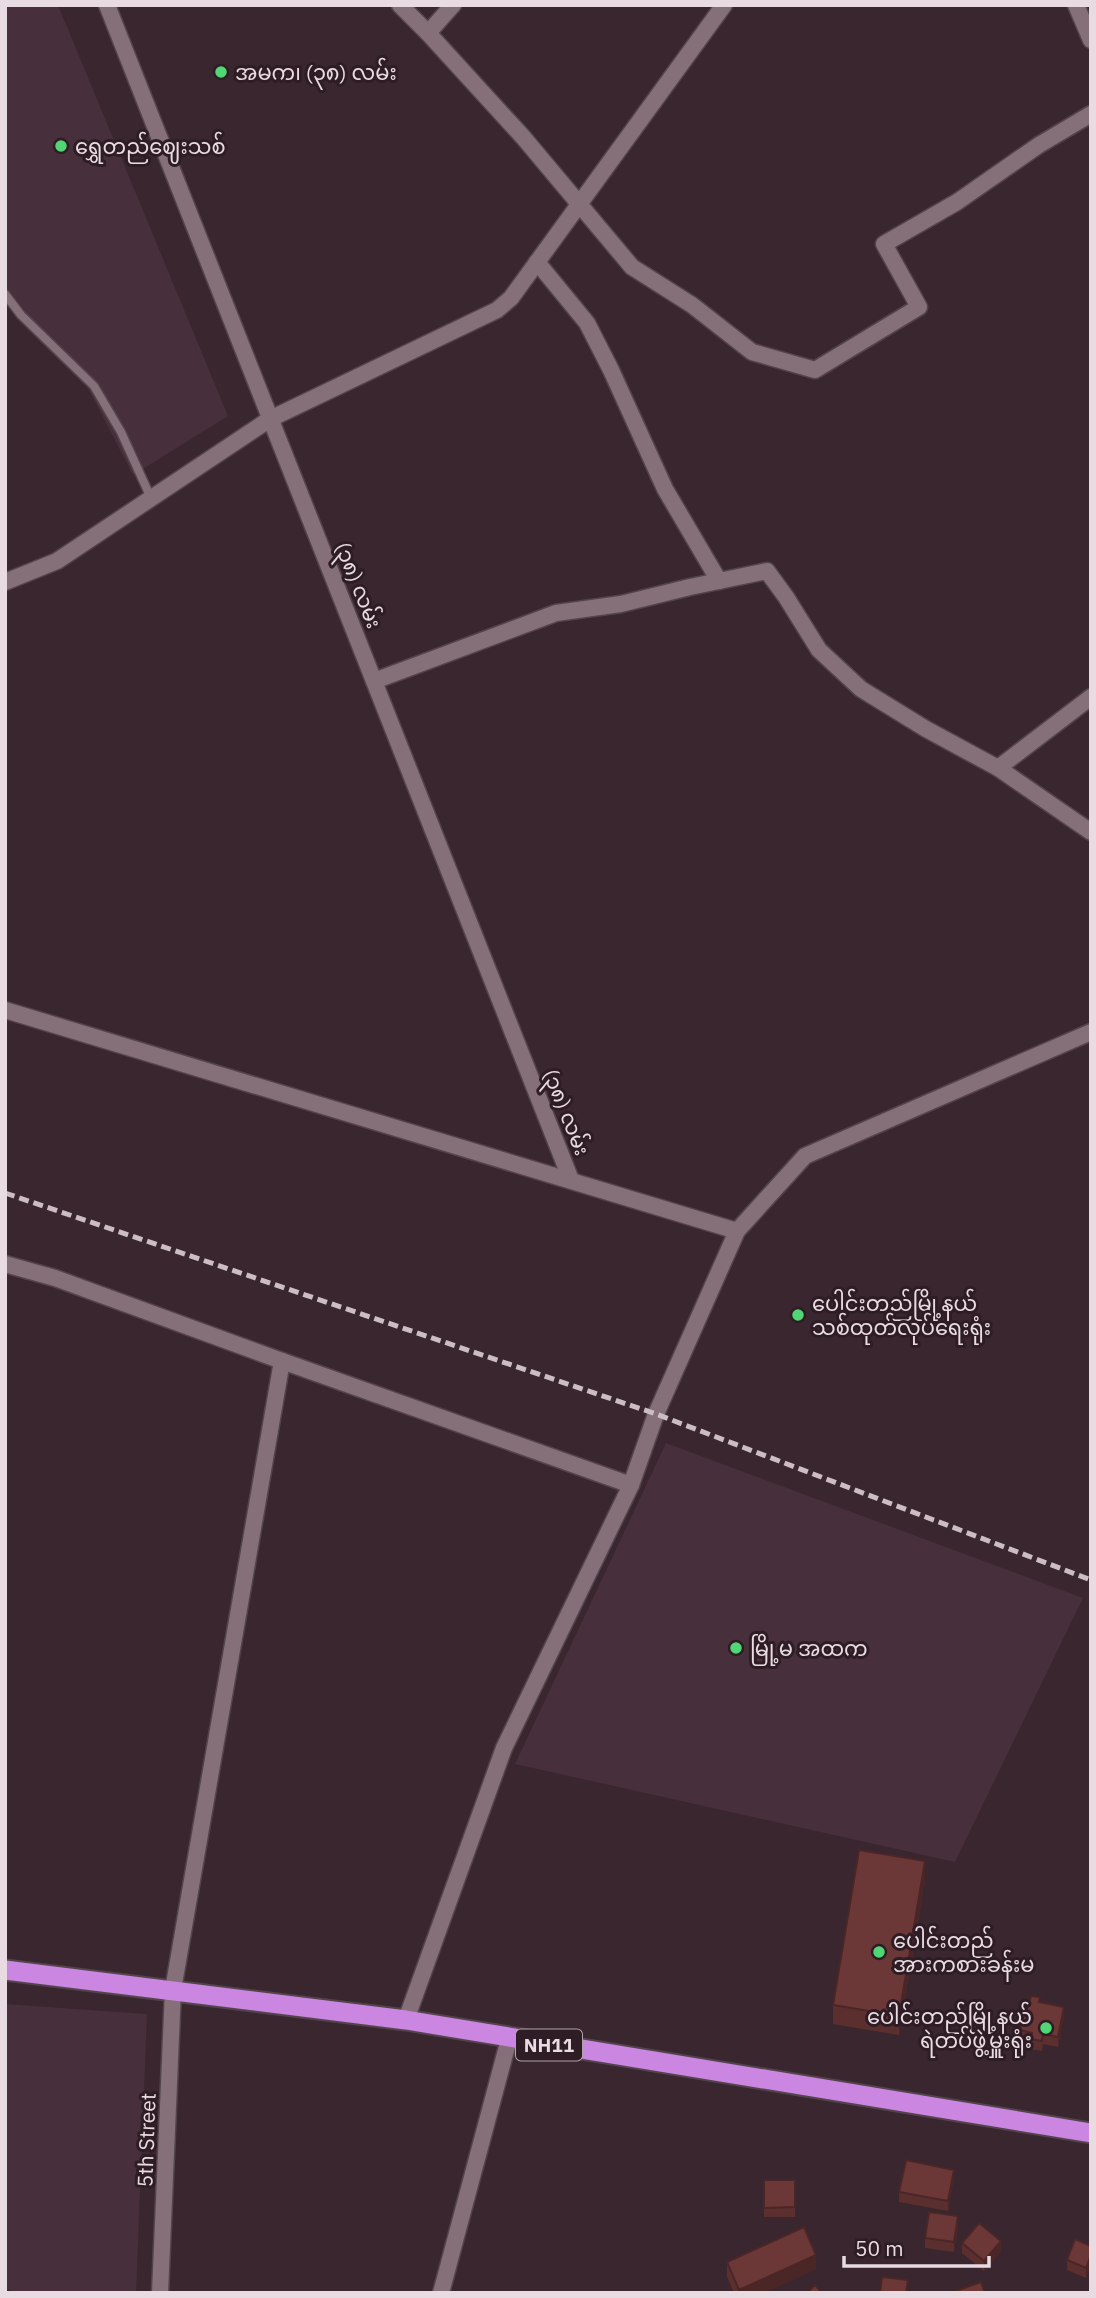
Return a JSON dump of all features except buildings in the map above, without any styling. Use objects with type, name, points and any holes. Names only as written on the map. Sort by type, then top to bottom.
[{"type":"highway","name":"NH11","points":[[5,1970],[406,2021],[1091,2133]]},
{"type":"street","name":"(၃၈) လမ်း","points":[[107,5],[571,1180]]},
{"type":"street","points":[[400,5],[523,137],[632,267],[692,305],[752,352],[815,370],[919,307],[884,244],[957,202],[1091,114]]},
{"type":"street","points":[[428,33],[453,5]]},
{"type":"street","points":[[5,582],[57,561],[270,419],[497,310],[511,298],[724,5]]},
{"type":"street","points":[[1076,5],[1091,40]]},
{"type":"street","points":[[537,262],[587,323],[664,489],[719,581]]},
{"type":"street","points":[[374,681],[556,613],[621,604],[766,571],[786,597],[819,650],[861,689],[926,729],[998,768],[1091,832]]},
{"type":"street","points":[[998,768],[1091,697]]},
{"type":"street","points":[[5,1010],[737,1231]]},
{"type":"street","points":[[406,2021],[504,1748],[631,1485],[656,1414],[737,1231],[805,1156],[1091,1032]]},
{"type":"street","points":[[5,1264],[55,1278],[282,1362],[631,1485]]},
{"type":"street","name":"5th Street","points":[[160,2293],[173,1990],[282,1362]]},
{"type":"street","points":[[441,2293],[509,2039]]},
{"type":"lane","points":[[5,294],[21,315],[94,386],[121,432],[151,498]]},
{"type":"shaded area","name":"ရွှေတည်ဈေးသစ်","points":[[5,5],[58,5],[228,416],[133,475],[85,382],[5,287]]},
{"type":"shaded area","points":[[666,1443],[1083,1598],[955,1862],[515,1764]]},
{"type":"shaded area","points":[[5,2004],[147,2014],[136,2293],[19,2293],[5,2289]]},
{"type":"railway","points":[[5,1193],[656,1414],[1091,1580]]},
{"type":"place","name":"အမက၊ (၃၈) လမ်း","points":[[221,72]]},
{"type":"place","name":"ရွှေတည်ဈေးသစ်","points":[[61,146]]},
{"type":"place","name":"ပေါင်းတည်မြို့နယ် သစ်ထုတ်လုပ်ရေးရုံး","points":[[798,1315]]},
{"type":"place","name":"မြို့မ အထက","points":[[736,1648]]},
{"type":"place","name":"ပေါင်းတည် အားကစားခန်းမ","points":[[879,1952]]},
{"type":"place","name":"ပေါင်းတည်မြို့နယ် ရဲတပ်ဖွဲ့မှူးရုံး","points":[[1046,2028]]}]
